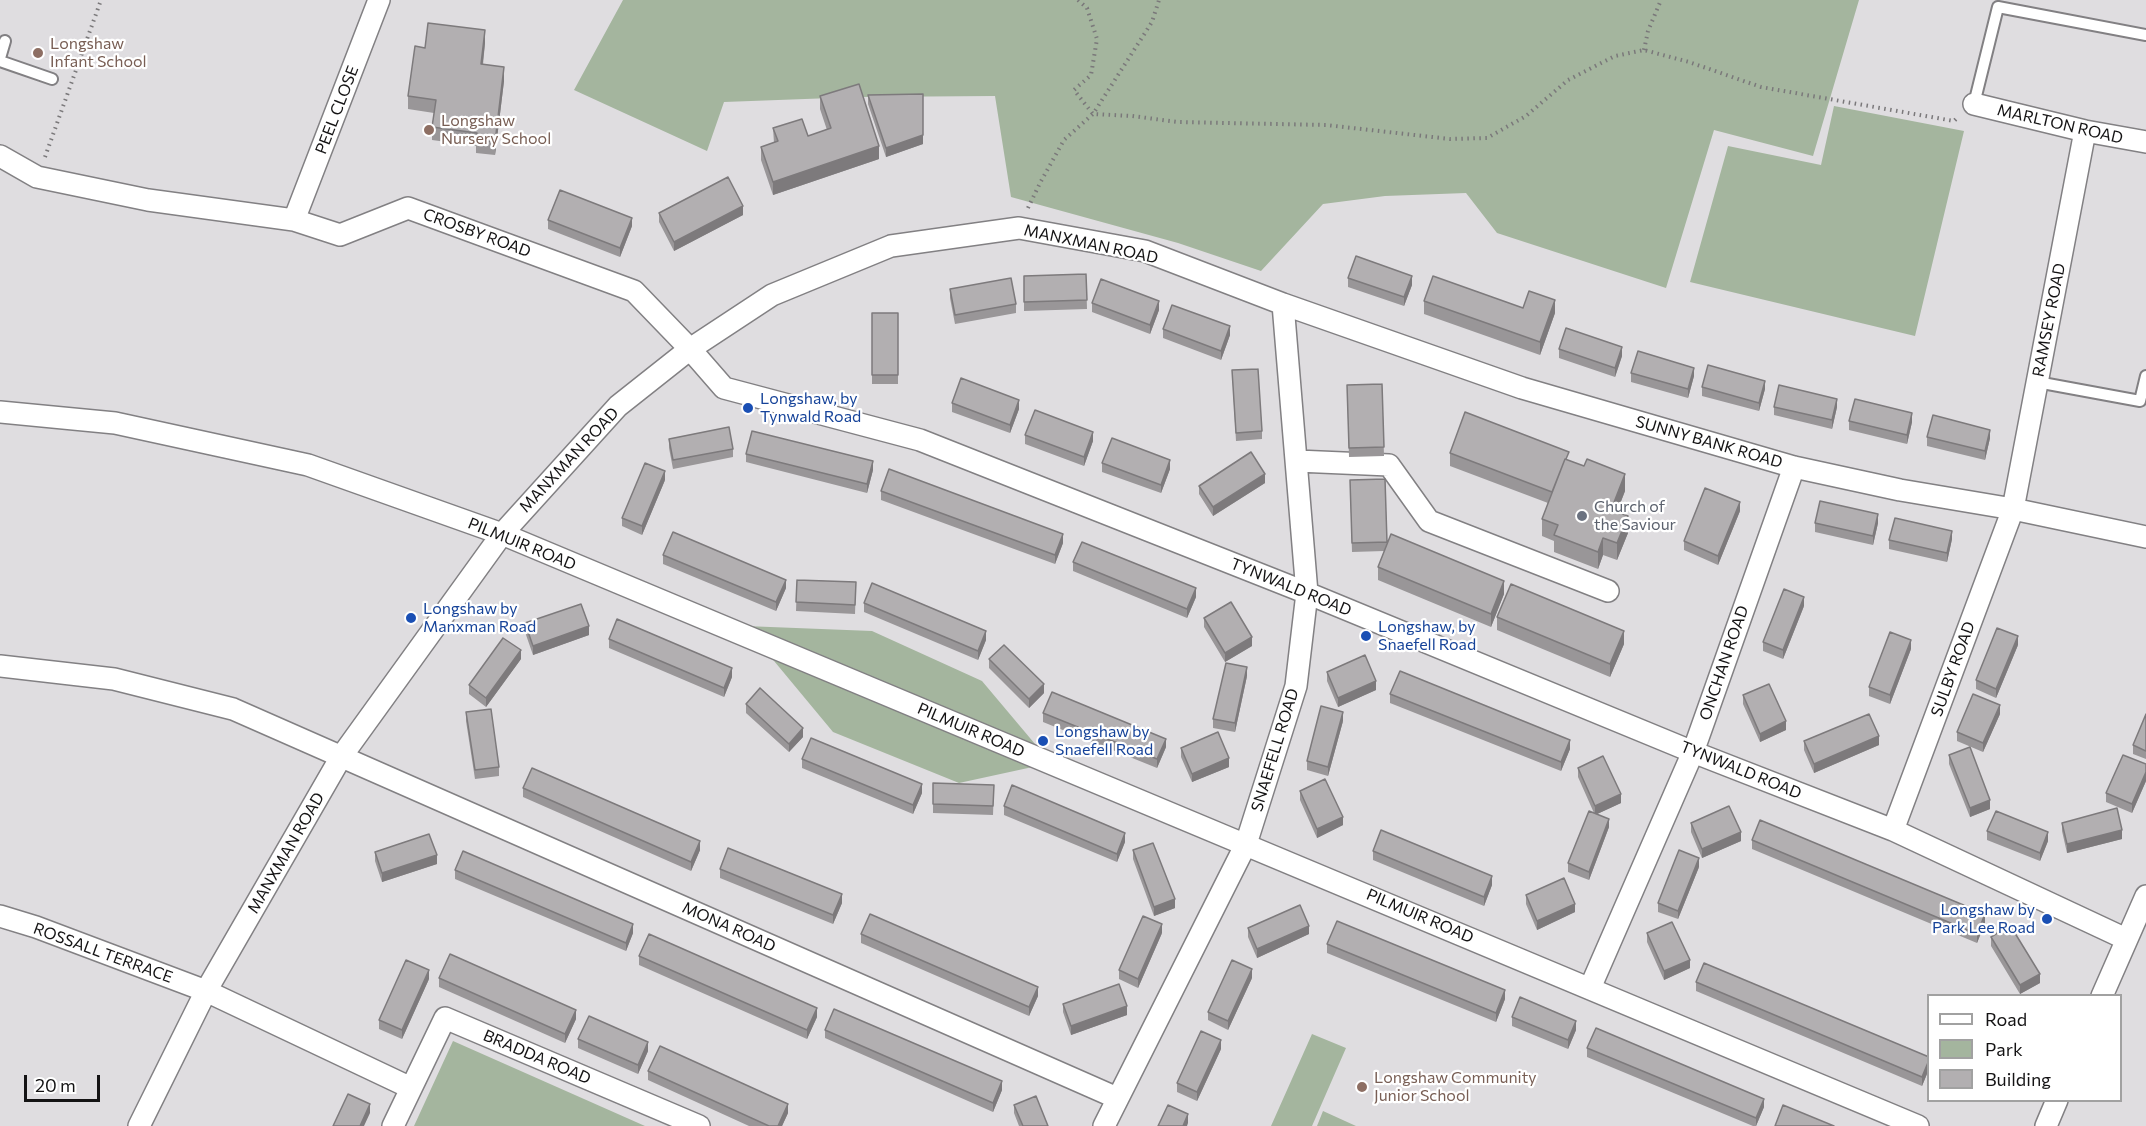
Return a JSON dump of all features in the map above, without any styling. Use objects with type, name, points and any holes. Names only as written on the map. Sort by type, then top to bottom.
[{"type":"street","name":"PEEL CLOSE","points":[[294,220],[380,0]]},
{"type":"street","name":"MARLTON ROAD","points":[[1974,104],[2085,131],[2146,142]]},
{"type":"street","name":"RAMSEY ROAD","points":[[2013,509],[2085,131]]},
{"type":"street","name":"CROSBY ROAD","points":[[0,156],[36,177],[148,200],[294,220],[340,235],[408,208],[634,291],[690,349]]},
{"type":"street","name":"MANXMAN ROAD","points":[[139,1126],[206,991],[341,757],[501,534],[618,406],[690,349],[772,295],[891,246],[1019,228],[1145,251],[1283,304]]},
{"type":"street","name":"SNAEFELL ROAD","points":[[1104,1126],[1246,844],[1296,687],[1307,593],[1283,304]]},
{"type":"street","name":"SUNNY BANK ROAD","points":[[1283,304],[1522,388],[1794,467],[1900,490],[2013,509],[2146,537]]},
{"type":"street","name":"TYNWALD ROAD","points":[[690,349],[724,388],[920,440],[1307,593],[1693,752],[1893,830],[2126,939]]},
{"type":"street","name":"PILMUIR ROAD","points":[[0,412],[115,423],[308,465],[501,534],[1918,1126]]},
{"type":"street","points":[[1297,461],[1389,465],[1429,521],[1608,591]]},
{"type":"street","name":"ONCHAN ROAD","points":[[1590,988],[1693,752],[1794,467]]},
{"type":"street","name":"SULBY ROAD","points":[[1893,830],[2013,509]]},
{"type":"street","name":"MONA ROAD","points":[[0,666],[114,679],[233,709],[1117,1098]]},
{"type":"street","points":[[2103,994],[2146,896]]},
{"type":"street","name":"ROSSALL TERRACE","points":[[0,916],[36,927],[206,991]]},
{"type":"street","points":[[206,991],[411,1088]]},
{"type":"street","name":"BRADDA ROAD","points":[[393,1126],[446,1018],[699,1126]]},
{"type":"street","points":[[2046,1126],[2057,1102]]},
{"type":"lane","points":[[1974,104],[1998,6],[2146,35]]},
{"type":"lane","points":[[5,41],[0,59],[52,79]]},
{"type":"lane","points":[[2037,382],[2143,402],[2146,376]]},
{"type":"path","points":[[1078,0],[1087,8],[1097,39],[1091,75],[1074,90],[1093,114],[1178,122],[1326,125],[1450,139],[1487,138],[1526,116],[1568,80],[1615,56],[1644,50],[1689,62],[1761,87],[1954,121],[1974,104]]},
{"type":"path","points":[[1019,228],[1064,140],[1093,114],[1152,22],[1159,0]]},
{"type":"path","points":[[1644,50],[1660,0]]},
{"type":"green space","points":[[623,0],[1859,0],[1813,156],[1714,130],[1666,288],[1497,233],[1466,193],[1385,196],[1323,204],[1261,271],[1178,243],[1011,197],[995,96],[859,97],[724,102],[707,151],[574,90]]},
{"type":"green space","points":[[1834,106],[1964,131],[1915,336],[1690,282],[1728,146],[1821,165]]},
{"type":"green space","points":[[745,626],[872,631],[982,681],[1051,763],[959,783],[833,732]]},
{"type":"green space","points":[[1312,1034],[1346,1048],[1312,1126],[1271,1126]]},
{"type":"green space","points":[[453,1041],[645,1126],[414,1126]]},
{"type":"green space","points":[[1323,1111],[1356,1126],[1317,1126]]},
{"type":"building","points":[[428,23],[485,30],[481,64],[504,67],[495,142],[476,140],[477,133],[432,127],[436,100],[408,96],[415,46],[425,48]]},
{"type":"building","points":[[859,84],[879,146],[773,182],[761,147],[778,141],[773,128],[802,119],[808,136],[831,128],[820,96]]},
{"type":"building","points":[[923,94],[923,135],[886,148],[868,95]]},
{"type":"building","points":[[728,177],[743,206],[674,242],[659,213]]},
{"type":"building","points":[[560,190],[632,218],[620,248],[548,220]]},
{"type":"building","points":[[1356,256],[1412,276],[1404,297],[1348,278]]},
{"type":"building","points":[[1086,274],[1087,300],[1024,302],[1024,276]]},
{"type":"building","points":[[1433,276],[1523,308],[1529,291],[1555,300],[1540,342],[1424,301]]},
{"type":"building","points":[[1011,278],[1016,304],[955,315],[950,289]]},
{"type":"building","points":[[1101,279],[1159,301],[1150,325],[1092,303]]},
{"type":"building","points":[[1172,305],[1230,326],[1221,351],[1163,329]]},
{"type":"building","points":[[872,313],[898,313],[898,375],[872,375]]},
{"type":"building","points":[[1566,328],[1622,347],[1615,368],[1559,349]]},
{"type":"building","points":[[1638,351],[1694,368],[1688,389],[1631,373]]},
{"type":"building","points":[[1708,365],[1765,381],[1759,403],[1702,387]]},
{"type":"building","points":[[1258,369],[1262,431],[1236,433],[1232,370]]},
{"type":"building","points":[[961,378],[1019,400],[1010,425],[952,403]]},
{"type":"building","points":[[1382,384],[1384,447],[1349,448],[1347,385]]},
{"type":"building","points":[[1779,385],[1837,399],[1832,420],[1774,407]]},
{"type":"building","points":[[1855,399],[1912,413],[1907,435],[1849,421]]},
{"type":"building","points":[[1035,410],[1093,432],[1084,457],[1025,435]]},
{"type":"building","points":[[1465,412],[1569,452],[1552,492],[1450,453]]},
{"type":"building","points":[[1933,415],[1990,430],[1985,451],[1927,437]]},
{"type":"building","points":[[729,427],[733,449],[673,460],[669,439]]},
{"type":"building","points":[[752,431],[873,461],[867,484],[746,454]]},
{"type":"building","points":[[1112,438],[1170,460],[1161,485],[1102,463]]},
{"type":"building","points":[[1251,452],[1265,474],[1213,507],[1199,486]]},
{"type":"building","name":"Church of the Saviour","points":[[1565,459],[1584,466],[1587,459],[1625,474],[1611,510],[1628,516],[1617,543],[1603,538],[1598,552],[1554,535],[1558,525],[1542,519]]},
{"type":"building","points":[[645,463],[665,471],[642,526],[622,518]]},
{"type":"building","points":[[889,469],[1063,534],[1055,555],[881,491]]},
{"type":"building","points":[[1385,479],[1387,542],[1352,543],[1350,480]]},
{"type":"building","points":[[1705,488],[1740,502],[1718,556],[1684,541]]},
{"type":"building","points":[[1820,501],[1878,514],[1873,536],[1815,523]]},
{"type":"building","points":[[1895,518],[1952,531],[1947,553],[1889,540]]},
{"type":"building","points":[[673,532],[786,580],[776,602],[663,555]]},
{"type":"building","points":[[1391,534],[1504,581],[1491,614],[1378,567]]},
{"type":"building","points":[[1082,542],[1196,588],[1187,609],[1073,562]]},
{"type":"building","points":[[797,580],[856,582],[855,605],[796,602]]},
{"type":"building","points":[[872,583],[986,631],[978,651],[864,603]]},
{"type":"building","points":[[1511,584],[1624,631],[1610,664],[1497,617]]},
{"type":"building","points":[[1784,589],[1804,597],[1783,650],[1763,642]]},
{"type":"building","points":[[1231,602],[1252,637],[1225,653],[1204,618]]},
{"type":"building","points":[[581,604],[589,626],[533,646],[525,623]]},
{"type":"building","points":[[617,619],[732,668],[724,688],[609,639]]},
{"type":"building","points":[[1997,628],[2018,636],[1996,689],[1976,680]]},
{"type":"building","points":[[1890,632],[1911,640],[1890,695],[1869,687]]},
{"type":"building","points":[[503,638],[521,650],[486,698],[469,685]]},
{"type":"building","points":[[1004,645],[1044,684],[1029,699],[989,659]]},
{"type":"building","points":[[1365,655],[1376,681],[1338,698],[1327,672]]},
{"type":"building","points":[[1226,663],[1247,667],[1235,723],[1213,719]]},
{"type":"building","points":[[1400,671],[1570,740],[1561,762],[1390,694]]},
{"type":"building","points":[[1769,684],[1786,721],[1760,734],[1743,695]]},
{"type":"building","points":[[760,688],[803,728],[789,744],[746,704]]},
{"type":"building","points":[[1052,692],[1166,739],[1157,759],[1043,713]]},
{"type":"building","points":[[1973,694],[2000,705],[1983,743],[1957,732]]},
{"type":"building","points":[[1321,706],[1343,712],[1328,767],[1307,761]]},
{"type":"building","points":[[491,709],[499,767],[475,770],[466,712]]},
{"type":"building","points":[[1869,714],[1879,736],[1814,764],[1804,741]]},
{"type":"building","points":[[2146,714],[2146,751],[2133,745]]},
{"type":"building","points":[[1218,732],[1229,758],[1192,774],[1181,748]]},
{"type":"building","points":[[811,738],[922,784],[913,805],[802,759]]},
{"type":"building","points":[[1970,747],[1990,800],[1970,808],[1949,755]]},
{"type":"building","points":[[2123,755],[2146,764],[2146,772],[2132,804],[2106,793]]},
{"type":"building","points":[[1603,756],[1621,794],[1595,806],[1578,768]]},
{"type":"building","points":[[532,768],[700,841],[691,862],[523,788]]},
{"type":"building","points":[[1325,779],[1343,817],[1317,829],[1300,791]]},
{"type":"building","points":[[933,783],[994,785],[993,806],[933,804]]},
{"type":"building","points":[[1012,785],[1125,833],[1117,854],[1004,806]]},
{"type":"building","points":[[1729,806],[1741,832],[1702,849],[1691,823]]},
{"type":"building","points":[[2117,808],[2122,830],[2067,844],[2062,823]]},
{"type":"building","points":[[1589,811],[1609,819],[1589,872],[1568,863]]},
{"type":"building","points":[[1996,811],[2048,832],[2040,853],[1987,831]]},
{"type":"building","points":[[1760,820],[1985,914],[1977,934],[1752,840]]},
{"type":"building","points":[[1381,830],[1492,876],[1484,897],[1373,851]]},
{"type":"building","points":[[429,834],[437,855],[382,873],[375,852]]},
{"type":"building","points":[[1153,843],[1175,899],[1154,907],[1133,850]]},
{"type":"building","points":[[728,848],[842,894],[833,915],[720,869]]},
{"type":"building","points":[[1679,850],[1699,858],[1678,911],[1658,903]]},
{"type":"building","points":[[463,851],[633,924],[626,943],[455,870]]},
{"type":"building","points":[[1564,878],[1575,904],[1537,921],[1526,895]]},
{"type":"building","points":[[1300,905],[1309,926],[1257,949],[1248,928]]},
{"type":"building","points":[[870,914],[1038,987],[1029,1007],[861,934]]},
{"type":"building","points":[[1143,916],[1162,924],[1138,979],[1119,970]]},
{"type":"building","points":[[1337,921],[1505,990],[1496,1013],[1327,944]]},
{"type":"building","points":[[1672,922],[1690,960],[1664,971],[1647,933]]},
{"type":"building","points":[[2010,925],[2040,974],[2020,985],[1991,937]]},
{"type":"building","points":[[649,934],[817,1008],[807,1030],[639,956]]},
{"type":"building","points":[[450,954],[576,1010],[565,1034],[439,978]]},
{"type":"building","points":[[406,960],[429,970],[402,1030],[379,1020]]},
{"type":"building","points":[[1232,960],[1252,969],[1228,1021],[1208,1012]]},
{"type":"building","points":[[1704,963],[1927,1056],[1927,1065],[1922,1077],[1696,982]]},
{"type":"building","points":[[1119,984],[1127,1006],[1071,1026],[1063,1004]]},
{"type":"building","points":[[1520,997],[1576,1021],[1568,1040],[1512,1017]]},
{"type":"building","points":[[834,1009],[1002,1081],[993,1103],[825,1030]]},
{"type":"building","points":[[589,1016],[648,1042],[638,1065],[578,1039]]},
{"type":"building","points":[[1596,1028],[1764,1099],[1756,1118],[1587,1048]]},
{"type":"building","points":[[1201,1031],[1221,1040],[1197,1092],[1177,1083]]},
{"type":"building","points":[[660,1046],[788,1104],[778,1126],[769,1126],[648,1071]]},
{"type":"building","points":[[348,1094],[370,1104],[360,1126],[333,1126]]},
{"type":"building","points":[[1036,1096],[1048,1126],[1023,1126],[1014,1105]]},
{"type":"building","points":[[1168,1105],[1188,1114],[1183,1126],[1158,1126]]},
{"type":"building","points":[[1783,1105],[1834,1126],[1775,1126]]},
{"type":"place","name":"Longshaw Infant School","points":[[38,53]]},
{"type":"place","name":"Longshaw Nursery School","points":[[429,130]]},
{"type":"place","name":"Longshaw, by Tynwald Road","points":[[748,408]]},
{"type":"place","name":"Church of the Saviour","points":[[1582,516]]},
{"type":"place","name":"Longshaw by Manxman Road","points":[[411,618]]},
{"type":"place","name":"Longshaw, by Snaefell Road","points":[[1366,636]]},
{"type":"place","name":"Longshaw by Snaefell Road","points":[[1043,741]]},
{"type":"place","name":"Longshaw by Park Lee Road","points":[[2047,919]]},
{"type":"place","name":"Longshaw Community Junior School","points":[[1362,1087]]}]
